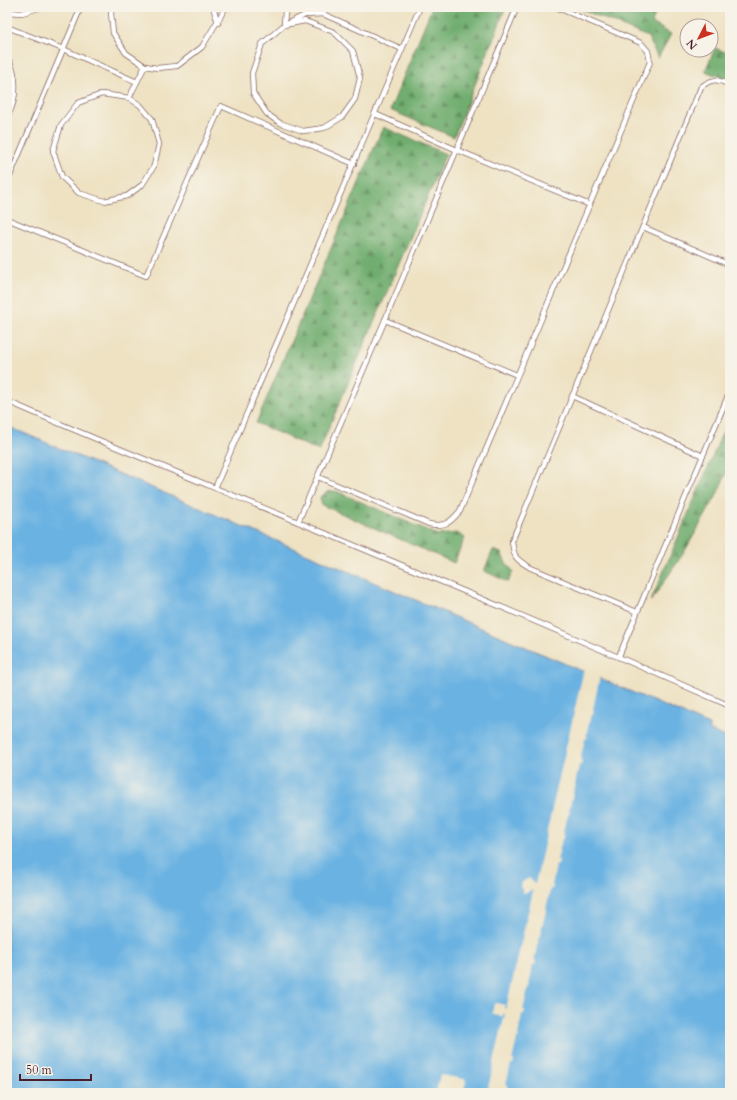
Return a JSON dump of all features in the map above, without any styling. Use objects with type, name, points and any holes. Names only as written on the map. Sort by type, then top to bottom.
[{"type":"lane","points":[[7,12],[22,13],[42,7]]},
{"type":"lane","points":[[8,180],[81,7]]},
{"type":"lane","points":[[112,7],[111,13],[113,33],[126,53],[145,66],[157,68],[177,66],[202,48],[226,7]]},
{"type":"lane","points":[[213,7],[218,23]]},
{"type":"lane","points":[[284,25],[284,11],[286,7]]},
{"type":"lane","points":[[215,488],[420,7]]},
{"type":"lane","points":[[298,522],[517,7]]},
{"type":"lane","points":[[318,478],[429,524],[438,526],[446,524],[454,519],[460,512],[650,62],[648,51],[641,42],[556,7]]},
{"type":"lane","points":[[284,25],[305,21],[334,32],[353,51],[360,78],[355,99],[342,117],[324,128],[303,131],[280,124],[267,114],[253,93],[252,73],[262,44],[284,25],[305,15],[323,14],[402,49]]},
{"type":"lane","points":[[7,27],[63,49],[137,82]]},
{"type":"lane","points":[[7,57],[16,84],[11,111],[7,117]]},
{"type":"lane","points":[[129,98],[145,66]]},
{"type":"lane","points":[[638,612],[531,568],[520,562],[513,554],[512,540],[514,531],[701,87],[707,82],[714,80],[730,85]]},
{"type":"lane","points":[[102,94],[129,98],[140,105],[152,119],[159,144],[154,166],[142,185],[127,196],[104,201],[79,194],[62,177],[53,151],[61,125],[78,103],[102,94]]},
{"type":"lane","points":[[7,219],[146,276],[221,106],[354,164]]},
{"type":"lane","points":[[375,114],[590,205]]},
{"type":"lane","points":[[643,227],[730,265]]},
{"type":"lane","points":[[385,320],[517,375]]},
{"type":"lane","points":[[619,656],[730,391]]},
{"type":"lane","points":[[572,396],[703,456]]},
{"type":"lane","points":[[7,401],[619,656],[730,706]]},
{"type":"green space","points":[[432,7],[506,7],[454,137],[390,110]]},
{"type":"green space","points":[[576,7],[657,7],[652,23],[671,34],[658,58],[648,37]]},
{"type":"green space","points":[[719,50],[730,54],[730,81],[705,71],[711,58],[719,58]]},
{"type":"green space","points":[[383,127],[446,154],[319,451],[256,423]]},
{"type":"green space","points":[[730,415],[730,464],[716,497],[683,554],[651,601]]},
{"type":"green space","points":[[336,491],[438,535],[457,533],[465,538],[454,563],[322,505],[320,497],[327,492]]},
{"type":"green space","points":[[493,550],[501,553],[506,563],[513,571],[508,582],[484,571]]},
{"type":"water","points":[[7,426],[709,725],[709,730],[730,739],[730,1093],[7,1093]]},
{"type":"pier","points":[[584,669],[600,676],[593,715],[591,715],[586,735],[588,736],[585,739],[580,760],[582,760],[581,765],[579,765],[576,785],[563,835],[565,836],[562,839],[557,860],[559,860],[558,865],[556,865],[553,886],[552,889],[550,889],[547,911],[534,960],[536,961],[535,965],[533,965],[530,985],[523,1010],[525,1010],[524,1014],[522,1014],[519,1035],[512,1060],[514,1060],[513,1064],[511,1064],[506,1084],[508,1085],[507,1089],[505,1089],[504,1093],[487,1093],[505,1014],[503,1014],[502,1017],[492,1013],[494,1004],[505,1005],[504,1008],[506,1009],[533,891],[530,890],[527,893],[524,893],[520,886],[521,883],[529,878],[535,884]]},
{"type":"pier","points":[[440,1075],[464,1079],[466,1081],[463,1093],[436,1092]]}]
